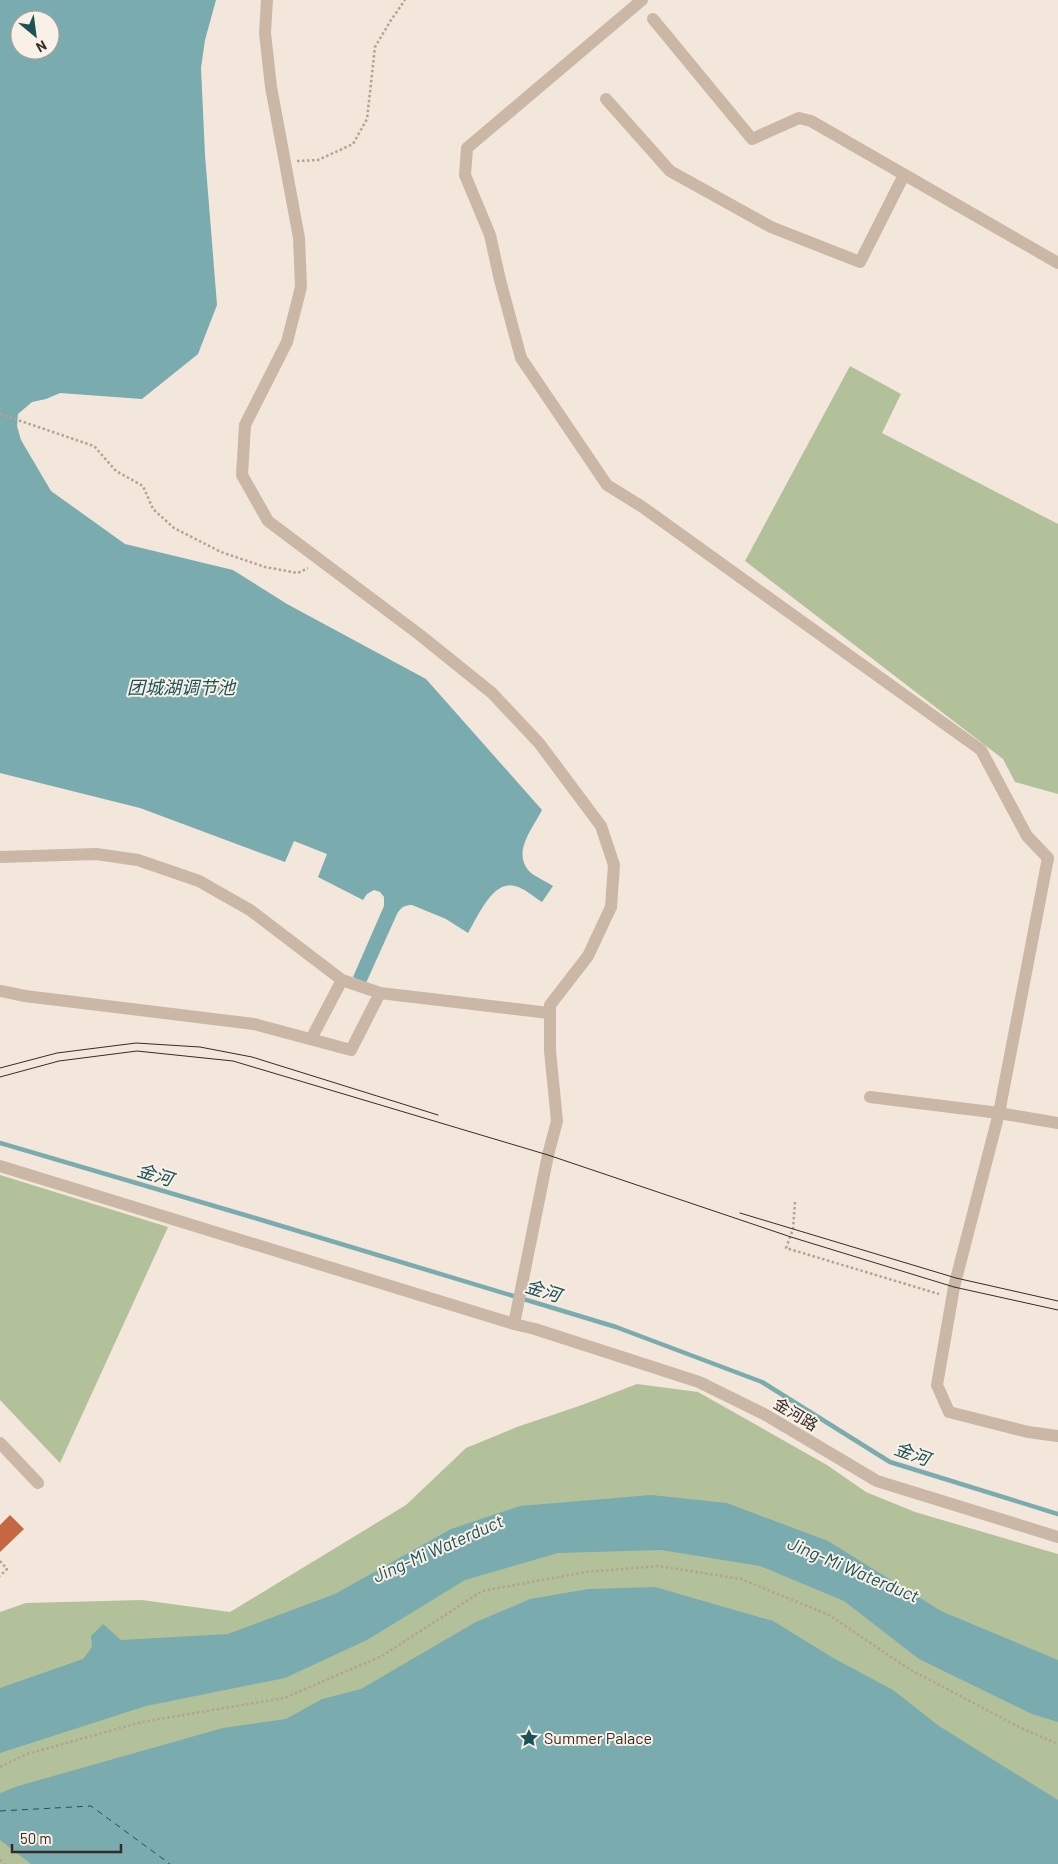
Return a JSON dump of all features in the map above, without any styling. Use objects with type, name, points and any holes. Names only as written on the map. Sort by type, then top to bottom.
[{"type":"street","points":[[267,0],[265,33],[270,78],[299,238],[301,287],[287,342],[245,425],[242,475],[268,521],[492,693],[539,743],[601,826],[614,865],[611,907],[588,956],[550,1005],[550,1051],[558,1121],[548,1155],[515,1318]]},
{"type":"street","points":[[642,0],[467,148],[465,175],[490,235],[521,358],[607,485],[641,506],[981,750],[1027,836],[1053,859],[999,1113],[952,1298],[937,1385],[949,1412],[1028,1432],[1058,1436]]},
{"type":"street","points":[[653,19],[752,139],[799,118],[811,121],[1058,263]]},
{"type":"street","points":[[606,99],[670,171],[771,227],[860,262],[904,175]]},
{"type":"street","points":[[0,856],[96,854],[138,860],[199,881],[250,910],[342,980],[380,993],[549,1013]]},
{"type":"street","points":[[311,1039],[342,980]]},
{"type":"street","points":[[0,991],[25,996],[254,1024],[351,1050],[380,993]]},
{"type":"street","points":[[870,1097],[999,1113],[1058,1123]]},
{"type":"street","name":"金河路","points":[[0,1166],[515,1318],[535,1329],[699,1382],[764,1414],[876,1481],[1058,1536]]},
{"type":"street","points":[[0,1444],[38,1483]]},
{"type":"path","points":[[285,162],[318,160],[353,144],[367,119],[375,47],[390,20],[405,0]]},
{"type":"path","points":[[0,414],[94,446],[116,471],[143,486],[153,509],[174,528],[220,552],[265,567],[298,573],[321,561]]},
{"type":"path","points":[[794,1202],[792,1229],[786,1248],[952,1298]]},
{"type":"path","points":[[0,1561],[7,1569],[0,1576]]},
{"type":"path","points":[[0,1767],[27,1754],[142,1722],[284,1698],[382,1656],[482,1591],[586,1572],[658,1566],[741,1579],[829,1615],[909,1669],[1019,1727],[1058,1744]]},
{"type":"path","points":[[0,1860],[5,1864]]},
{"type":"green space","points":[[850,366],[901,394],[882,433],[1058,524],[1058,794],[1015,782],[1003,759],[745,561]]},
{"type":"green space","points":[[0,1175],[168,1227],[60,1463],[0,1400]]},
{"type":"green space","name":"Summer Palace","points":[[637,1384],[698,1392],[827,1465],[866,1492],[915,1512],[1058,1554],[1058,1864],[0,1864],[0,1612],[26,1603],[142,1600],[230,1612],[406,1505],[466,1448],[517,1427]]},
{"type":"water","name":"团城湖调节池","points":[[0,0],[216,0],[205,40],[201,68],[205,155],[217,305],[198,354],[142,399],[60,393],[32,402],[18,414],[17,426],[21,440],[51,491],[125,544],[233,570],[287,604],[426,679],[542,810],[529,832],[523,848],[524,864],[534,875],[553,886],[542,902],[515,886],[507,885],[500,888],[487,901],[468,933],[446,919],[412,905],[403,907],[397,914],[366,983],[353,977],[384,906],[384,897],[380,892],[374,890],[367,894],[363,900],[318,877],[327,854],[294,841],[285,862],[140,808],[0,773]]},
{"type":"water","name":"Jing-Mi Waterduct","points":[[651,1495],[727,1503],[828,1541],[941,1611],[1058,1660],[1058,1722],[1032,1714],[919,1659],[844,1601],[760,1566],[661,1550],[558,1553],[465,1580],[367,1640],[285,1678],[146,1706],[0,1753],[0,1688],[83,1659],[92,1647],[91,1636],[103,1624],[121,1640],[228,1634],[335,1594],[451,1529],[520,1506]]},
{"type":"water","points":[[655,1587],[773,1621],[835,1659],[893,1690],[939,1726],[1058,1800],[1058,1864],[31,1864],[0,1840],[0,1793],[18,1786],[223,1728],[286,1719],[322,1699],[361,1689],[474,1623],[530,1599],[588,1589]]},
{"type":"building","points":[[10,1515],[24,1529],[0,1552],[0,1525]]},
{"type":"waterway","name":"金河","points":[[0,1143],[616,1327],[762,1382],[890,1462],[1058,1514]]},
{"type":"ferry route","points":[[0,1811],[91,1806],[170,1864]]},
{"type":"tram line","points":[[0,1068],[57,1053],[136,1043],[200,1047],[252,1057],[438,1115]]},
{"type":"tram line","points":[[0,1077],[59,1061],[137,1051],[233,1061],[548,1155],[791,1237],[954,1287],[1058,1310]]},
{"type":"tram line","points":[[740,1213],[956,1278],[1058,1301]]},
{"type":"place","name":"Summer Palace","points":[[529,1738]]}]
